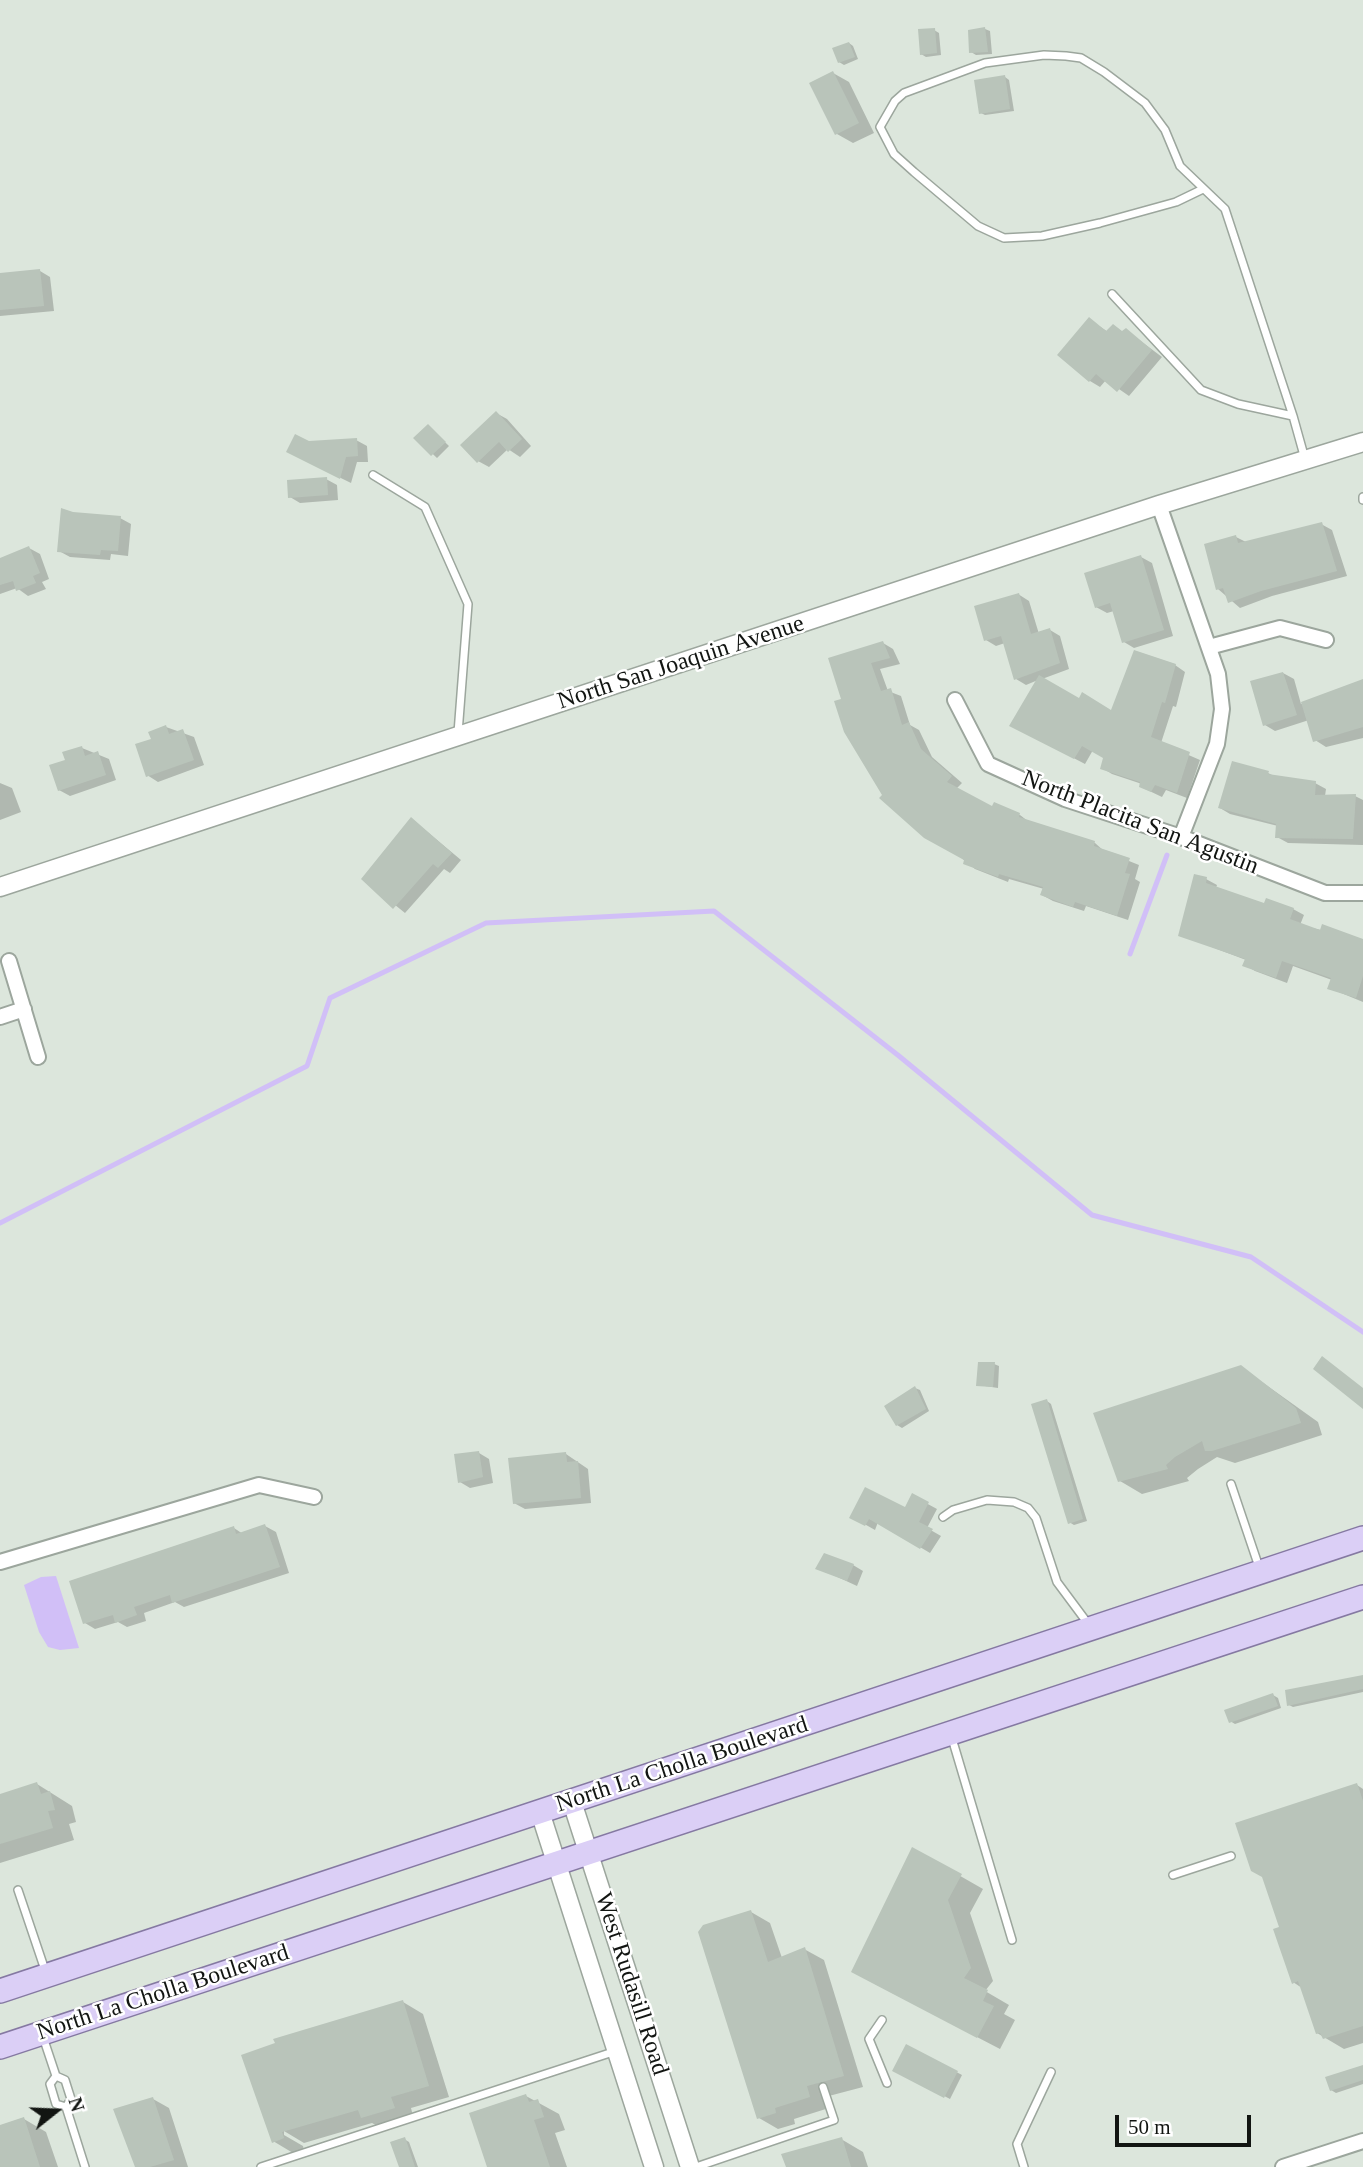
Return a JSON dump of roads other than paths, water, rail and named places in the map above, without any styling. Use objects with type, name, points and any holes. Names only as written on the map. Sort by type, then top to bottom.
[{"type":"main road","name":"North La Cholla Boulevard","points":[[0,1991],[1363,1538]]},
{"type":"main road","name":"North La Cholla Boulevard","points":[[0,2047],[1363,1597]]},
{"type":"street","name":"North San Joaquin Avenue","points":[[0,887],[1158,505],[1363,442]]},
{"type":"street","points":[[1158,505],[1218,674],[1222,709],[1217,744],[1181,837]]},
{"type":"street","points":[[1209,647],[1280,628],[1326,640]]},
{"type":"street","name":"North Placita San Agustin","points":[[955,699],[988,764],[1065,799],[1181,837],[1325,893],[1363,893]]},
{"type":"street","points":[[9,961],[38,1057]]},
{"type":"street","points":[[0,1017],[23,1009]]},
{"type":"street","points":[[0,1562],[260,1485],[314,1497]]},
{"type":"street","name":"West Rudasill Road","points":[[572,1802],[690,2167]]},
{"type":"street","name":"West Rudasill Road","points":[[540,1812],[654,2167]]},
{"type":"street","points":[[1283,2167],[1363,2140]]},
{"type":"lane","points":[[1203,189],[1176,202],[1100,223],[1042,236],[1004,238],[978,226],[914,173],[894,154],[880,127],[895,101],[904,93],[965,68],[1018,58],[1073,57],[1104,72],[1145,103],[1166,130],[1180,166],[1225,209],[1305,460]]},
{"type":"lane","points":[[1112,294],[1201,390],[1238,404],[1293,416]]},
{"type":"lane","points":[[373,475],[425,507],[468,604],[458,736]]},
{"type":"lane","points":[[1231,1484],[1261,1571]]},
{"type":"lane","points":[[943,1517],[953,1510],[987,1500],[1014,1502],[1028,1508],[1036,1518],[1057,1583],[1091,1629]]},
{"type":"lane","points":[[950,1735],[1012,1940]]},
{"type":"lane","points":[[1173,1875],[1231,1856]]},
{"type":"lane","points":[[18,1890],[47,1975]]},
{"type":"lane","points":[[882,2020],[869,2039],[887,2083]]},
{"type":"lane","points":[[42,2033],[55,2076],[50,2084],[56,2104],[66,2107]]},
{"type":"lane","points":[[261,2167],[618,2050]]},
{"type":"lane","points":[[1024,2167],[1017,2144],[1051,2072]]},
{"type":"lane","points":[[55,2076],[65,2080],[71,2099],[66,2107],[85,2167]]},
{"type":"lane","points":[[696,2167],[834,2120],[823,2087]]},
{"type":"waterway","points":[[1130,954],[1167,855]]},
{"type":"waterway","points":[[0,1223],[307,1066],[330,998],[486,923],[714,911],[899,1056],[1092,1215],[1251,1257],[1363,1332]]}]
